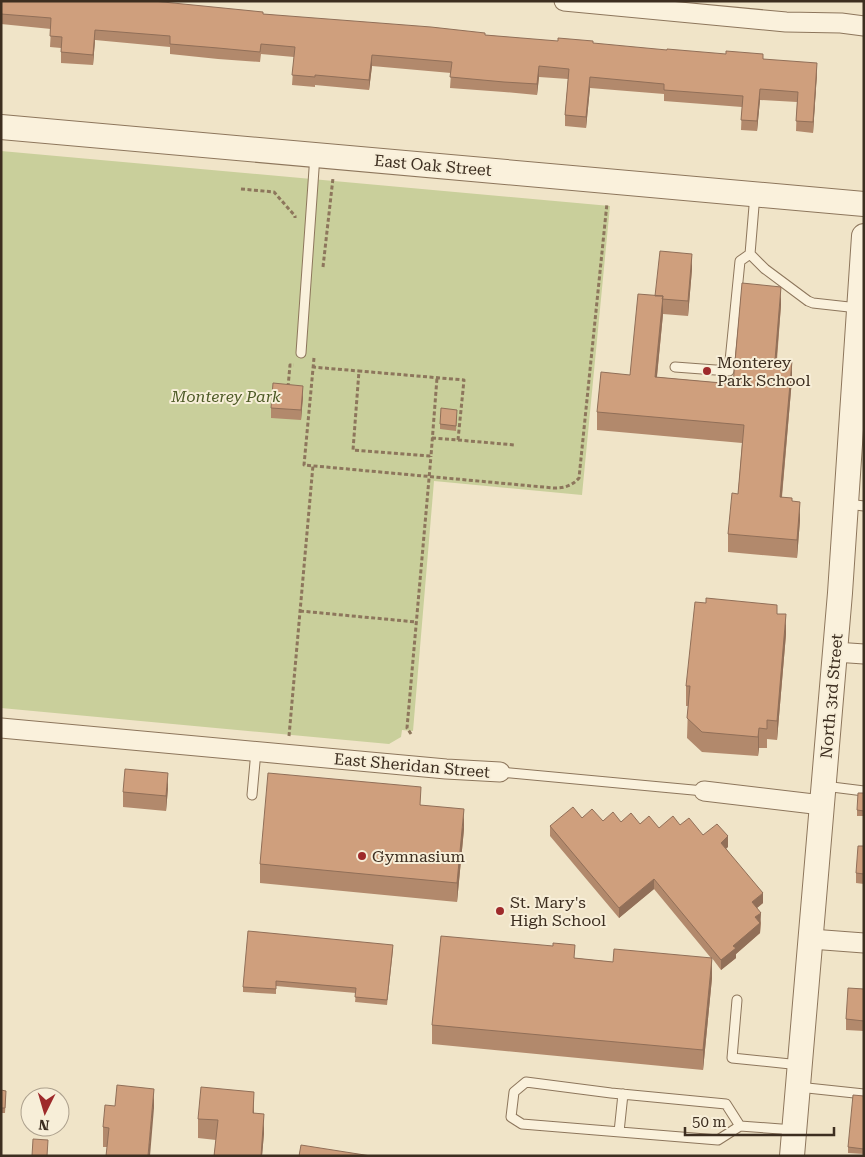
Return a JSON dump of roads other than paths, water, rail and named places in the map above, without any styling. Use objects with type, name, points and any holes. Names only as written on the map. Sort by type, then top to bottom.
[{"type":"street","points":[[564,1],[786,22],[841,23],[864,26]]},
{"type":"street","name":"East Oak Street","points":[[1,127],[864,204]]},
{"type":"street","name":"North 3rd Street","points":[[792,1156],[835,652],[855,505],[860,371],[859,308],[864,236]]},
{"type":"street","points":[[835,652],[864,654]]},
{"type":"street","name":"East Sheridan Street","points":[[1,728],[446,769],[500,772]]},
{"type":"street","name":"East Sheridan Street","points":[[704,790],[823,796]]},
{"type":"street","points":[[811,939],[864,943]]},
{"type":"lane","points":[[301,353],[315,155]]},
{"type":"lane","points":[[675,367],[729,372],[740,261],[750,254],[756,194]]},
{"type":"lane","points":[[750,254],[765,269],[808,301],[859,308]]},
{"type":"lane","points":[[252,795],[256,751]]},
{"type":"lane","name":"East Sheridan Street","points":[[500,772],[704,790]]},
{"type":"lane","points":[[823,796],[864,791]]},
{"type":"lane","points":[[737,1000],[732,1058],[864,1094]]},
{"type":"lane","points":[[740,1126],[726,1104],[526,1082],[514,1092],[511,1116],[522,1124],[718,1140],[740,1126],[794,1130]]},
{"type":"lane","points":[[619,1132],[623,1094]]},
{"type":"place","name":"Monterey Park School","points":[[707,371]]},
{"type":"place","name":"Gymnasium","points":[[362,856]]},
{"type":"place","name":"St. Mary's High School","points":[[500,911]]},
{"type":"park label","name":"Monterey Park","points":[[226,396]]}]
